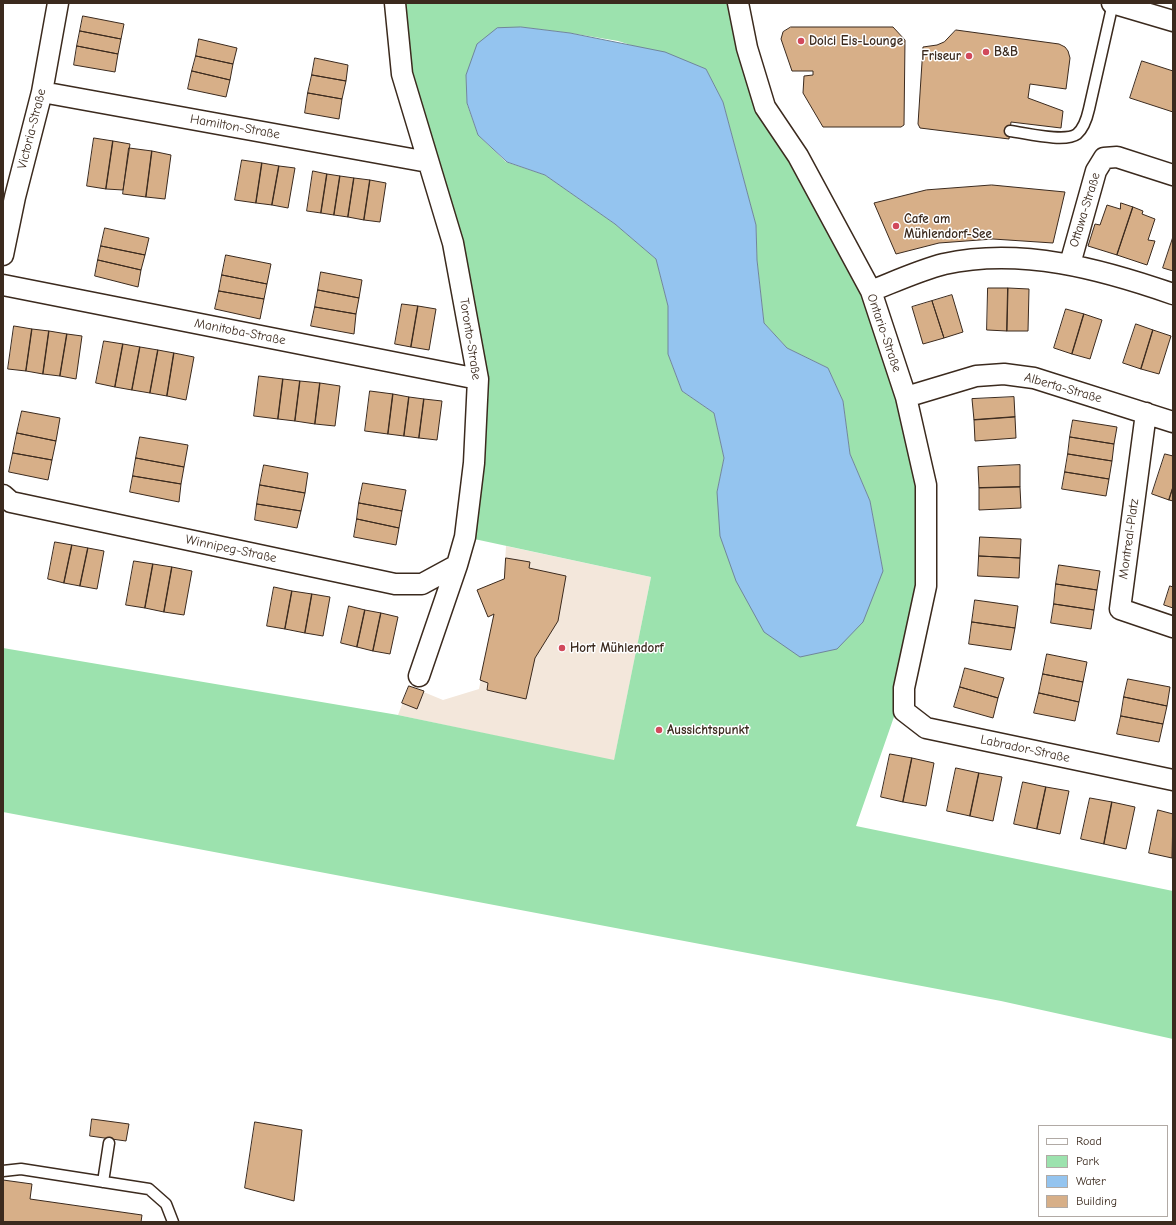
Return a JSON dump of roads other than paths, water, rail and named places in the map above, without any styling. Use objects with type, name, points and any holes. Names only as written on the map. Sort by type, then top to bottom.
[{"type":"street","name":"Victoria-Straße","points":[[3,255],[15,197],[42,92],[58,3]]},
{"type":"street","name":"Toronto-Straße","points":[[395,3],[402,74],[453,243],[478,379],[474,463],[465,536],[457,565],[419,676]]},
{"type":"street","name":"Ontario-Straße","points":[[738,3],[746,48],[765,107],[798,156],[870,291],[906,398],[926,485],[926,586],[904,688]]},
{"type":"street","points":[[1113,3],[1173,21]]},
{"type":"street","name":"Hamilton-Straße","points":[[42,92],[428,162]]},
{"type":"street","name":"Ottawa-Straße","points":[[1070,264],[1096,171],[1104,158],[1117,157],[1173,175]]},
{"type":"street","name":"Ottawa-Straße","points":[[870,291],[944,264],[999,258],[1070,264],[1138,282],[1173,294]]},
{"type":"street","name":"Manitoba-Straße","points":[[3,286],[478,379]]},
{"type":"street","name":"Alberta-Straße","points":[[906,398],[976,376],[1004,374],[1034,378],[1173,422]]},
{"type":"street","name":"Montreal-Platz","points":[[1146,413],[1120,609],[1173,627]]},
{"type":"street","name":"Winnipeg-Straße","points":[[3,495],[11,502],[395,584],[422,584],[457,565]]},
{"type":"street","name":"Labrador-Straße","points":[[904,688],[904,711],[926,728],[1173,780]]},
{"type":"lane","points":[[1010,131],[1067,139],[1077,133],[1085,123],[1089,109],[1113,3]]},
{"type":"lane","points":[[103,1182],[109,1143]]},
{"type":"lane","points":[[3,1171],[21,1169],[149,1189],[166,1204],[173,1222]]},
{"type":"water","points":[[521,27],[570,33],[665,52],[706,69],[723,102],[756,225],[757,260],[764,323],[787,348],[828,368],[843,401],[850,454],[870,501],[883,571],[863,622],[837,649],[800,657],[764,632],[736,581],[720,536],[717,492],[724,458],[714,413],[682,391],[668,354],[668,306],[656,259],[615,224],[545,175],[507,162],[478,135],[467,103],[466,75],[477,44],[497,28]]},
{"type":"place","name":"Dolci Eis-Lounge","points":[[801,41]]},
{"type":"place","name":"B&B","points":[[986,52]]},
{"type":"place","name":"Friseur","points":[[969,56]]},
{"type":"place","name":"Cafe am Mühlendorf-See","points":[[896,226]]},
{"type":"place","name":"Hort Mühlendorf","points":[[562,648]]},
{"type":"place","name":"Aussichtspunkt","points":[[659,730]]}]
